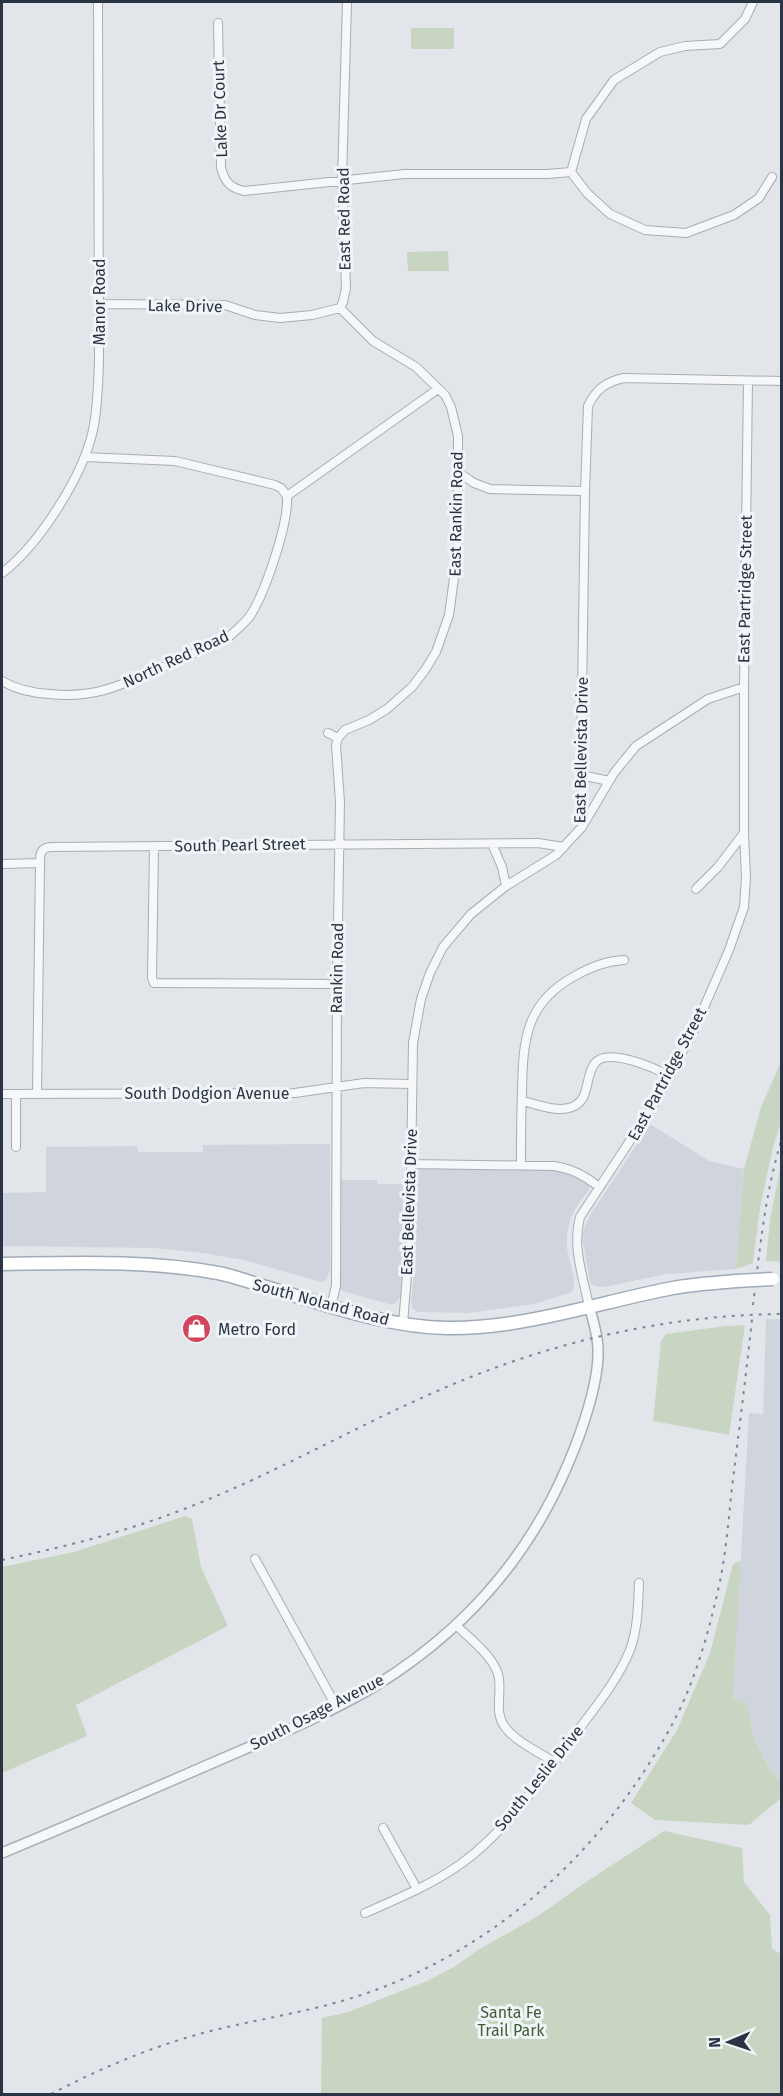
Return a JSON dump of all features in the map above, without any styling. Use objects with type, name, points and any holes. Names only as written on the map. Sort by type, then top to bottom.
[{"type":"main road","name":"South Noland Road","points":[[2,1263],[109,1263],[210,1272],[373,1318],[403,1324],[446,1328],[489,1326],[525,1320],[676,1287],[777,1279]]},
{"type":"street","name":"Manor Road","points":[[2,573],[15,564],[68,490],[85,457],[96,409],[99,361],[98,2]]},
{"type":"street","name":"East Red Road","points":[[340,308],[346,288],[342,180],[347,2]]},
{"type":"street","points":[[571,172],[586,119],[614,80],[660,52],[685,46],[720,44],[745,19],[753,2]]},
{"type":"street","name":"Lake Dr Court","points":[[218,23],[223,177],[235,189],[244,191],[342,180]]},
{"type":"street","points":[[342,180],[404,174],[571,172]]},
{"type":"street","points":[[571,172],[587,194],[610,214],[645,230],[686,233],[734,215],[759,198],[772,177]]},
{"type":"street","name":"Lake Drive","points":[[99,304],[225,305],[255,315],[280,318],[312,315],[340,308]]},
{"type":"street","points":[[85,457],[176,461],[275,485],[281,488],[287,496],[438,389],[416,367],[373,341],[340,308]]},
{"type":"street","name":"East Bellevista Drive","points":[[403,1324],[410,1238],[413,1043],[421,999],[430,973],[443,947],[483,903],[556,855],[582,827],[586,416],[592,396],[602,386],[624,378],[748,381]]},
{"type":"street","points":[[748,381],[782,381]]},
{"type":"street","name":"East Partridge Street","points":[[589,1306],[577,1253],[580,1217],[626,1149],[669,1076],[697,1022],[736,933],[744,907],[746,888],[744,687],[748,381]]},
{"type":"street","name":"East Rankin Road","points":[[338,738],[345,730],[387,709],[412,687],[436,652],[445,631],[453,596],[458,549],[458,436],[455,419],[445,395],[438,389]]},
{"type":"street","points":[[458,472],[474,483],[490,489],[585,491]]},
{"type":"street","name":"North Red Road","points":[[2,681],[16,689],[40,694],[69,696],[92,694],[114,688],[230,636],[243,625],[257,603],[272,564],[288,509],[287,496]]},
{"type":"street","points":[[582,827],[626,757],[651,735],[708,699],[744,687]]},
{"type":"street","points":[[328,732],[338,738]]},
{"type":"street","name":"Rankin Road","points":[[331,1306],[336,1286],[340,802],[336,745],[338,738]]},
{"type":"street","points":[[581,776],[609,781]]},
{"type":"street","points":[[696,889],[718,867],[744,833]]},
{"type":"street","name":"South Pearl Street","points":[[40,863],[40,852],[46,847],[544,843],[564,847]]},
{"type":"street","points":[[492,844],[502,867],[506,886]]},
{"type":"street","points":[[154,846],[152,978],[154,983],[337,984]]},
{"type":"street","points":[[2,864],[40,863],[37,1094]]},
{"type":"street","points":[[521,1164],[524,1047],[526,1035],[536,1011],[545,998],[560,984],[596,965],[624,960]]},
{"type":"street","points":[[522,1101],[557,1109],[576,1106],[585,1095],[589,1076],[596,1062],[605,1058],[628,1060],[669,1076]]},
{"type":"street","name":"South Dodgion Avenue","points":[[2,1094],[295,1093],[364,1083],[412,1084]]},
{"type":"street","points":[[16,1095],[16,1148]]},
{"type":"street","points":[[411,1164],[554,1166],[571,1169],[586,1176],[599,1187]]},
{"type":"street","name":"South Osage Avenue","points":[[2,1853],[274,1736],[336,1706],[404,1667],[456,1625],[490,1592],[536,1530],[556,1492],[578,1441],[591,1392],[598,1352],[589,1306]]},
{"type":"street","points":[[255,1559],[336,1706]]},
{"type":"street","name":"South Leslie Drive","points":[[365,1912],[417,1889],[462,1863],[501,1828],[603,1698],[630,1650],[638,1622],[639,1583]]},
{"type":"street","points":[[456,1625],[489,1658],[497,1670],[501,1685],[499,1711],[505,1727],[513,1735],[554,1762]]},
{"type":"street","points":[[383,1828],[417,1889]]},
{"type":"shaded area","points":[[650,1124],[709,1161],[744,1169],[736,1269],[667,1274],[604,1287],[595,1286],[590,1283],[582,1234],[589,1217]]},
{"type":"shaded area","points":[[330,1144],[330,1271],[325,1281],[322,1282],[243,1260],[203,1253],[153,1248],[2,1246],[2,1193],[46,1192],[46,1147],[137,1146],[138,1152],[203,1152],[203,1145]]},
{"type":"shaded area","points":[[423,1167],[552,1170],[568,1172],[584,1179],[589,1185],[589,1191],[571,1217],[567,1235],[567,1248],[574,1280],[572,1292],[534,1304],[469,1313],[418,1312],[413,1309],[411,1302],[415,1263],[416,1177],[418,1170]]},
{"type":"shaded area","points":[[339,1180],[377,1180],[377,1184],[404,1184],[401,1296],[392,1305],[342,1291],[340,1288]]},
{"type":"shaded area","points":[[766,1319],[781,1319],[781,1782],[770,1770],[753,1736],[747,1702],[733,1698],[749,1413],[763,1414]]},
{"type":"green space","points":[[411,28],[454,28],[454,49],[411,49]]},
{"type":"green space","points":[[448,251],[449,271],[408,271],[407,252]]},
{"type":"green space","points":[[781,1062],[781,1122],[773,1147],[760,1208],[753,1263],[736,1269],[744,1169],[761,1107]]},
{"type":"green space","points":[[781,1164],[781,1262],[766,1261],[770,1219]]},
{"type":"green space","points":[[745,1325],[729,1435],[653,1421],[661,1341],[666,1334]]},
{"type":"green space","points":[[185,1516],[192,1519],[201,1567],[228,1626],[76,1705],[87,1736],[2,1773],[2,1567],[74,1552]]},
{"type":"green space","points":[[741,1561],[733,1698],[747,1702],[753,1736],[770,1770],[781,1782],[781,1798],[749,1825],[655,1820],[631,1803],[677,1730],[710,1653],[733,1564]]},
{"type":"green space","name":"Santa Fe Trail Park","points":[[664,1831],[742,1848],[744,1882],[770,1915],[772,1949],[781,1954],[781,2094],[321,2094],[322,2018],[348,2012],[427,1981],[454,1967],[478,1950],[538,1916]]},
{"type":"railway","points":[[753,1305],[767,1200],[782,1138]]},
{"type":"railway","points":[[2,1560],[94,1538],[184,1509],[248,1482],[435,1392],[476,1375],[561,1346],[648,1326],[737,1316],[782,1314]]},
{"type":"railway","points":[[51,2094],[112,2065],[175,2041],[331,2004],[410,1976],[489,1931],[525,1904],[590,1842],[619,1807],[662,1742],[683,1703],[703,1648],[724,1560],[752,1319]]},
{"type":"place","name":"Metro Ford","points":[[197,1329]]}]
